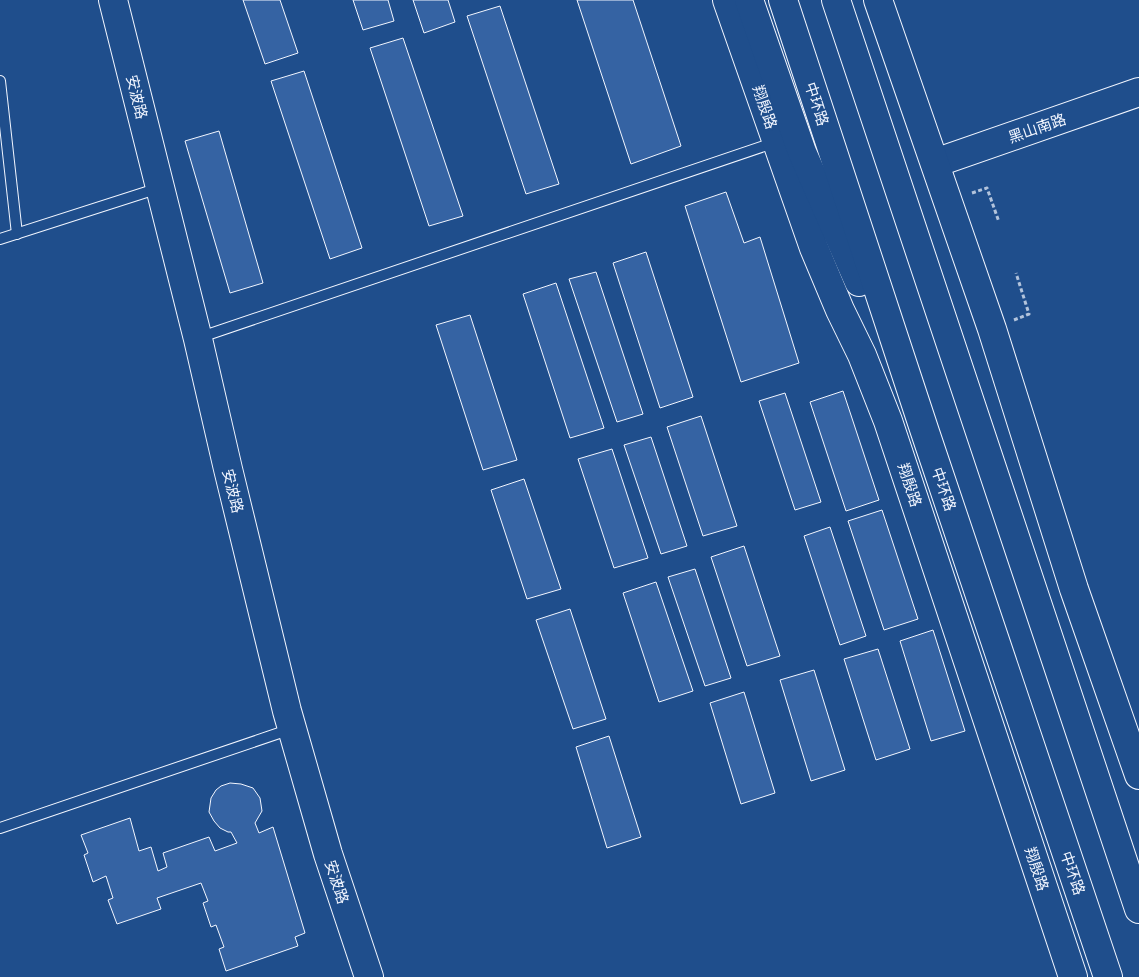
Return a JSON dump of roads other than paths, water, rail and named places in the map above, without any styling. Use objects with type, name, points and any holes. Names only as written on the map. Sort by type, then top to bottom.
[{"type":"main road","name":"安波路","points":[[113,0],[198,338],[236,504],[292,729],[328,854],[369,977]]},
{"type":"main road","name":"翔殷路","points":[[727,0],[814,248],[840,310],[862,355],[888,421],[1073,977]]},
{"type":"main road","points":[[749,0],[802,152],[925,432]]},
{"type":"main road","name":"中环路","points":[[783,0],[925,432],[1108,977]]},
{"type":"main road","points":[[836,0],[1139,909]]},
{"type":"main road","points":[[878,0],[992,329],[1074,589],[1139,775]]},
{"type":"main road","name":"黑山南路","points":[[935,164],[1139,92]]},
{"type":"lane","points":[[0,81],[17,234]]},
{"type":"lane","points":[[198,338],[777,142]]},
{"type":"lane","points":[[0,240],[160,187]]},
{"type":"lane","points":[[0,828],[292,729]]}]
